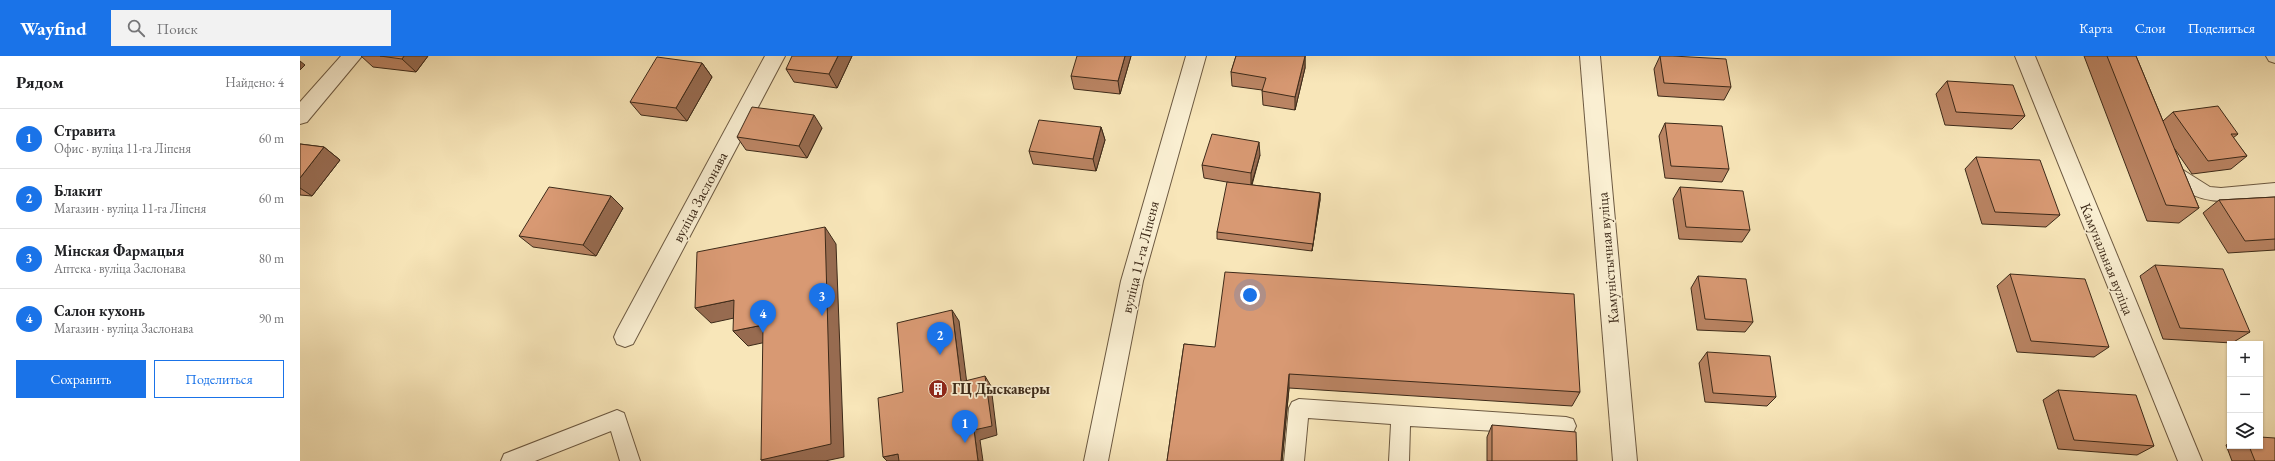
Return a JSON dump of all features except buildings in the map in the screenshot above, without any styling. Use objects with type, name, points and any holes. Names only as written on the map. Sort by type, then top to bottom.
[{"type":"street","points":[[300,116],[352,56]]},
{"type":"street","name":"вуліца Заслонава","points":[[625,337],[775,56]]},
{"type":"street","name":"вуліца 11-га Ліпеня","points":[[1096,461],[1132,281],[1196,56]]},
{"type":"street","name":"Камуністычная вуліца","points":[[1590,56],[1625,461]]},
{"type":"street","name":"Камунальная вуліца","points":[[2025,56],[2190,461]]},
{"type":"lane","points":[[2163,157],[2166,164],[2188,185],[2218,197],[2275,190]]},
{"type":"lane","points":[[1294,461],[1299,408],[1566,426]]},
{"type":"lane","points":[[1399,461],[1402,416]]},
{"type":"lane","points":[[511,461],[617,419],[630,461]]},
{"type":"place","name":"Мінская Фармацыя","points":[[822,316]]},
{"type":"place","name":"Салон кухонь","points":[[763,333]]},
{"type":"place","name":"Блакит","points":[[940,355]]},
{"type":"place","name":"ГЦ Дыскаверы","points":[[938,389]]},
{"type":"place","name":"Стравита","points":[[965,443]]}]
